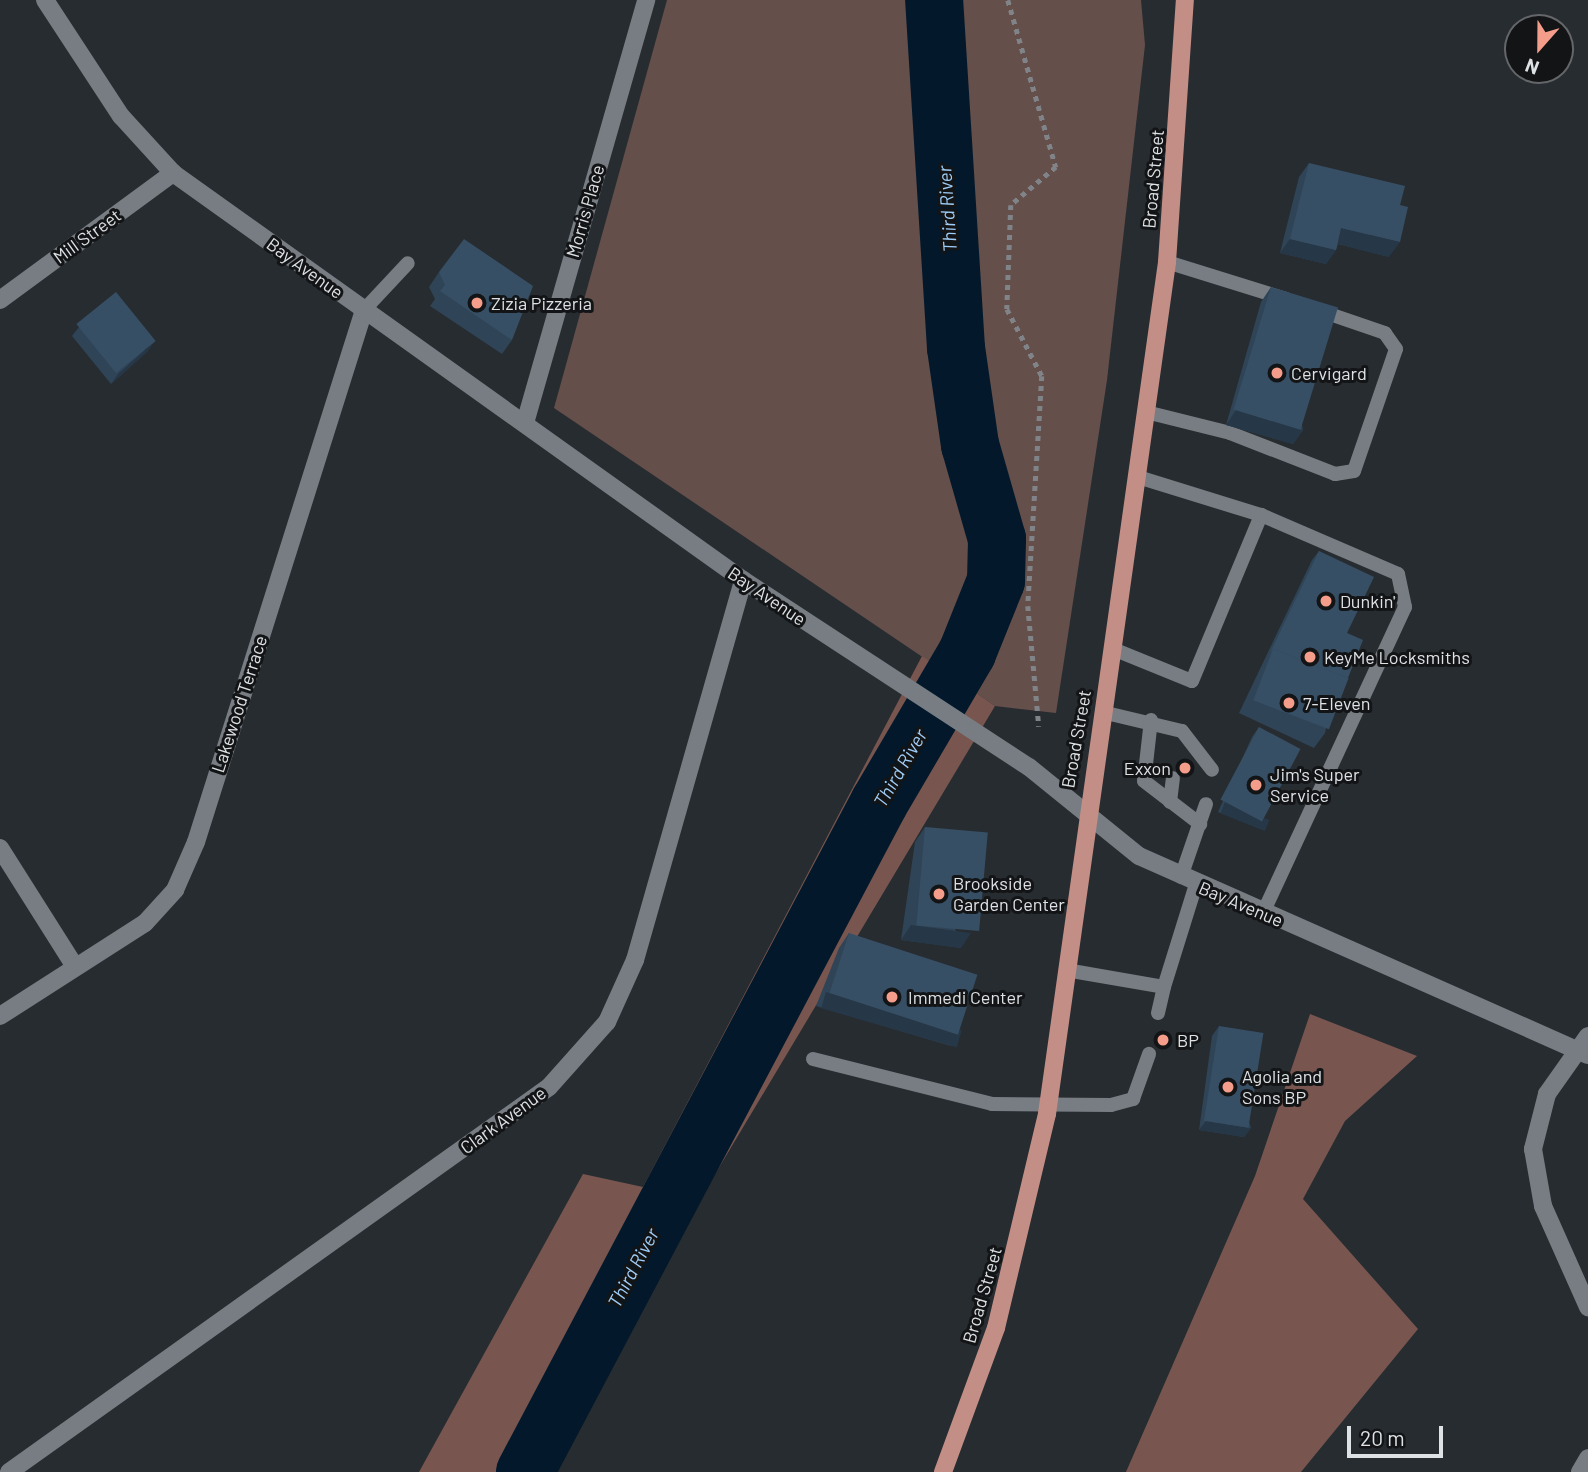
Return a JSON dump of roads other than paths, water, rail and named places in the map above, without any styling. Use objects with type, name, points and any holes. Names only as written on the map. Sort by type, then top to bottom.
[{"type":"main road","name":"Broad Street","points":[[943,1472],[996,1328],[1049,1100],[1084,817],[1113,649],[1167,262],[1185,0]]},
{"type":"street","name":"Bay Avenue","points":[[45,0],[121,116],[173,173],[743,580],[962,727],[1029,767],[1084,817],[1188,881],[1585,1047]]},
{"type":"street","name":"Morris Place","points":[[525,423],[646,0]]},
{"type":"street","name":"Mill Street","points":[[0,300],[173,173]]},
{"type":"street","name":"Lakewood Terrace","points":[[0,1016],[74,965],[145,923],[175,890],[196,842],[364,310]]},
{"type":"street","name":"Clark Avenue","points":[[9,1472],[549,1087],[607,1022],[635,960],[743,580]]},
{"type":"street","points":[[0,848],[74,965]]},
{"type":"street","points":[[1585,1047],[1546,1094],[1533,1149],[1543,1206],[1588,1307]]},
{"type":"street","points":[[1580,1472],[1588,1458]]},
{"type":"lane","points":[[1146,412],[1230,433],[1335,474],[1354,471],[1396,349],[1385,333],[1167,262]]},
{"type":"lane","points":[[364,310],[408,263]]},
{"type":"lane","points":[[1138,477],[1261,515],[1398,573],[1405,607],[1263,913]]},
{"type":"lane","points":[[1113,649],[1192,681],[1261,515]]},
{"type":"lane","points":[[1102,712],[1151,720],[1182,731],[1204,752],[1212,770]]},
{"type":"lane","points":[[1151,720],[1144,781],[1200,824]]},
{"type":"lane","points":[[1178,746],[1182,731]]},
{"type":"lane","points":[[1170,802],[1173,778]]},
{"type":"lane","points":[[1158,1013],[1206,804]]},
{"type":"lane","points":[[1066,970],[1164,987]]},
{"type":"lane","points":[[813,1059],[992,1104],[1049,1100],[1111,1105],[1133,1099],[1149,1054]]},
{"type":"waterway","name":"Third River","points":[[525,1472],[879,803],[967,653],[996,581],[997,539],[970,445],[956,348],[934,0]]},
{"type":"place","name":"Zizia Pizzeria","points":[[477,303]]},
{"type":"place","name":"Cervigard","points":[[1277,373]]},
{"type":"place","name":"Dunkin'","points":[[1326,601]]},
{"type":"place","name":"KeyMe Locksmiths","points":[[1310,657]]},
{"type":"place","name":"7-Eleven","points":[[1289,703]]},
{"type":"place","name":"Exxon","points":[[1185,768]]},
{"type":"place","name":"Jim's Super Service","points":[[1256,785]]},
{"type":"place","name":"Brookside Garden Center","points":[[939,894]]},
{"type":"place","name":"Immedi Center","points":[[892,997]]},
{"type":"place","name":"BP","points":[[1163,1040]]},
{"type":"place","name":"Agolia and Sons BP","points":[[1228,1087]]}]
